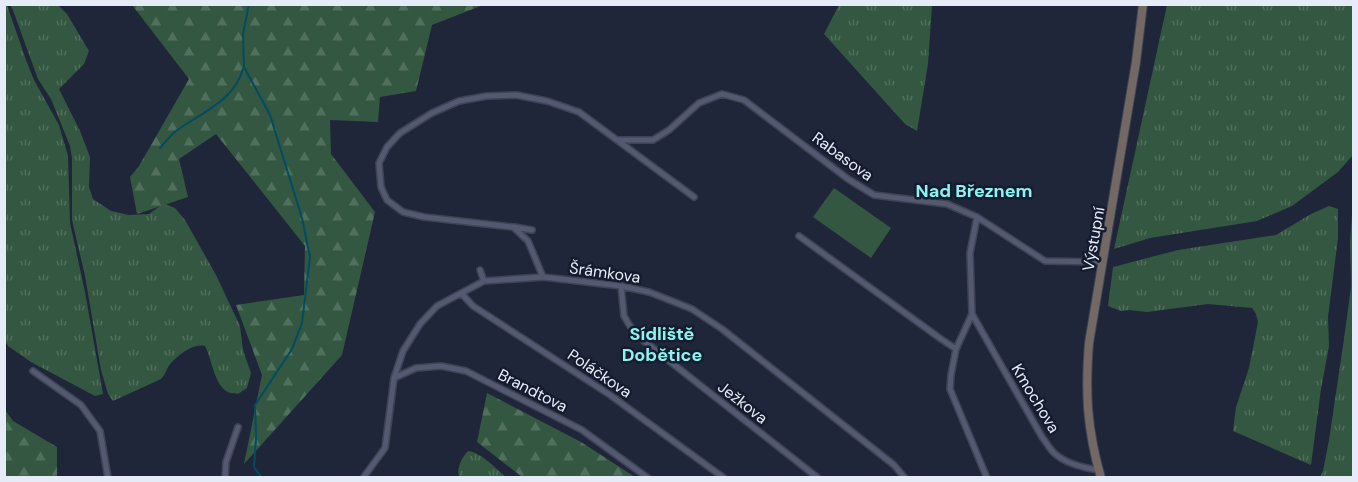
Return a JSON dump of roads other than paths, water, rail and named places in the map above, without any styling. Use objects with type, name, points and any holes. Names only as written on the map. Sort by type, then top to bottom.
[{"type":"street","name":"Výstupní","points":[[1100,474],[1087,406],[1089,343],[1134,73],[1143,4]]},
{"type":"street","name":"Rabasova","points":[[617,140],[653,140],[669,130],[699,103],[722,94],[744,100],[848,179],[874,195],[947,204],[978,217],[1045,261],[1102,262]]},
{"type":"street","points":[[532,230],[424,218],[403,212],[387,200],[381,187],[379,163],[387,147],[400,133],[432,113],[459,101],[487,96],[516,95],[547,101],[579,112],[694,197]]},
{"type":"street","name":"Kmochova","points":[[978,217],[970,253],[972,314],[956,349],[950,388],[987,477]]},
{"type":"street","points":[[513,227],[528,241],[543,277]]},
{"type":"street","points":[[799,236],[956,349]]},
{"type":"street","points":[[480,270],[484,281]]},
{"type":"street","name":"Šrámkova","points":[[363,477],[386,448],[394,378],[403,351],[420,324],[437,306],[484,281],[543,277],[621,286],[649,292],[692,309],[737,340],[906,477]]},
{"type":"street","name":"Ježkova","points":[[621,286],[624,316],[644,340],[818,477]]},
{"type":"street","name":"Poláčkova","points":[[461,293],[473,306],[610,395],[724,477]]},
{"type":"street","name":"Kmochova","points":[[972,314],[1042,437],[1054,453],[1062,459],[1100,474]]},
{"type":"street","name":"Brandtova","points":[[394,378],[416,368],[441,366],[466,371],[582,430],[648,477]]},
{"type":"street","points":[[33,371],[81,405],[100,431],[108,477]]},
{"type":"street","points":[[225,477],[226,462],[238,427]]},
{"type":"waterway","points":[[249,4],[243,34],[244,67],[270,115],[302,218],[310,257],[302,323],[292,349],[255,405],[254,467],[262,478]]},
{"type":"waterway","points":[[160,148],[176,131],[224,98],[239,80],[243,69]]},
{"type":"district","name":"Nad Březnem","points":[[974,191]]},
{"type":"district","name":"Sídliště Dobětice","points":[[662,344]]}]
